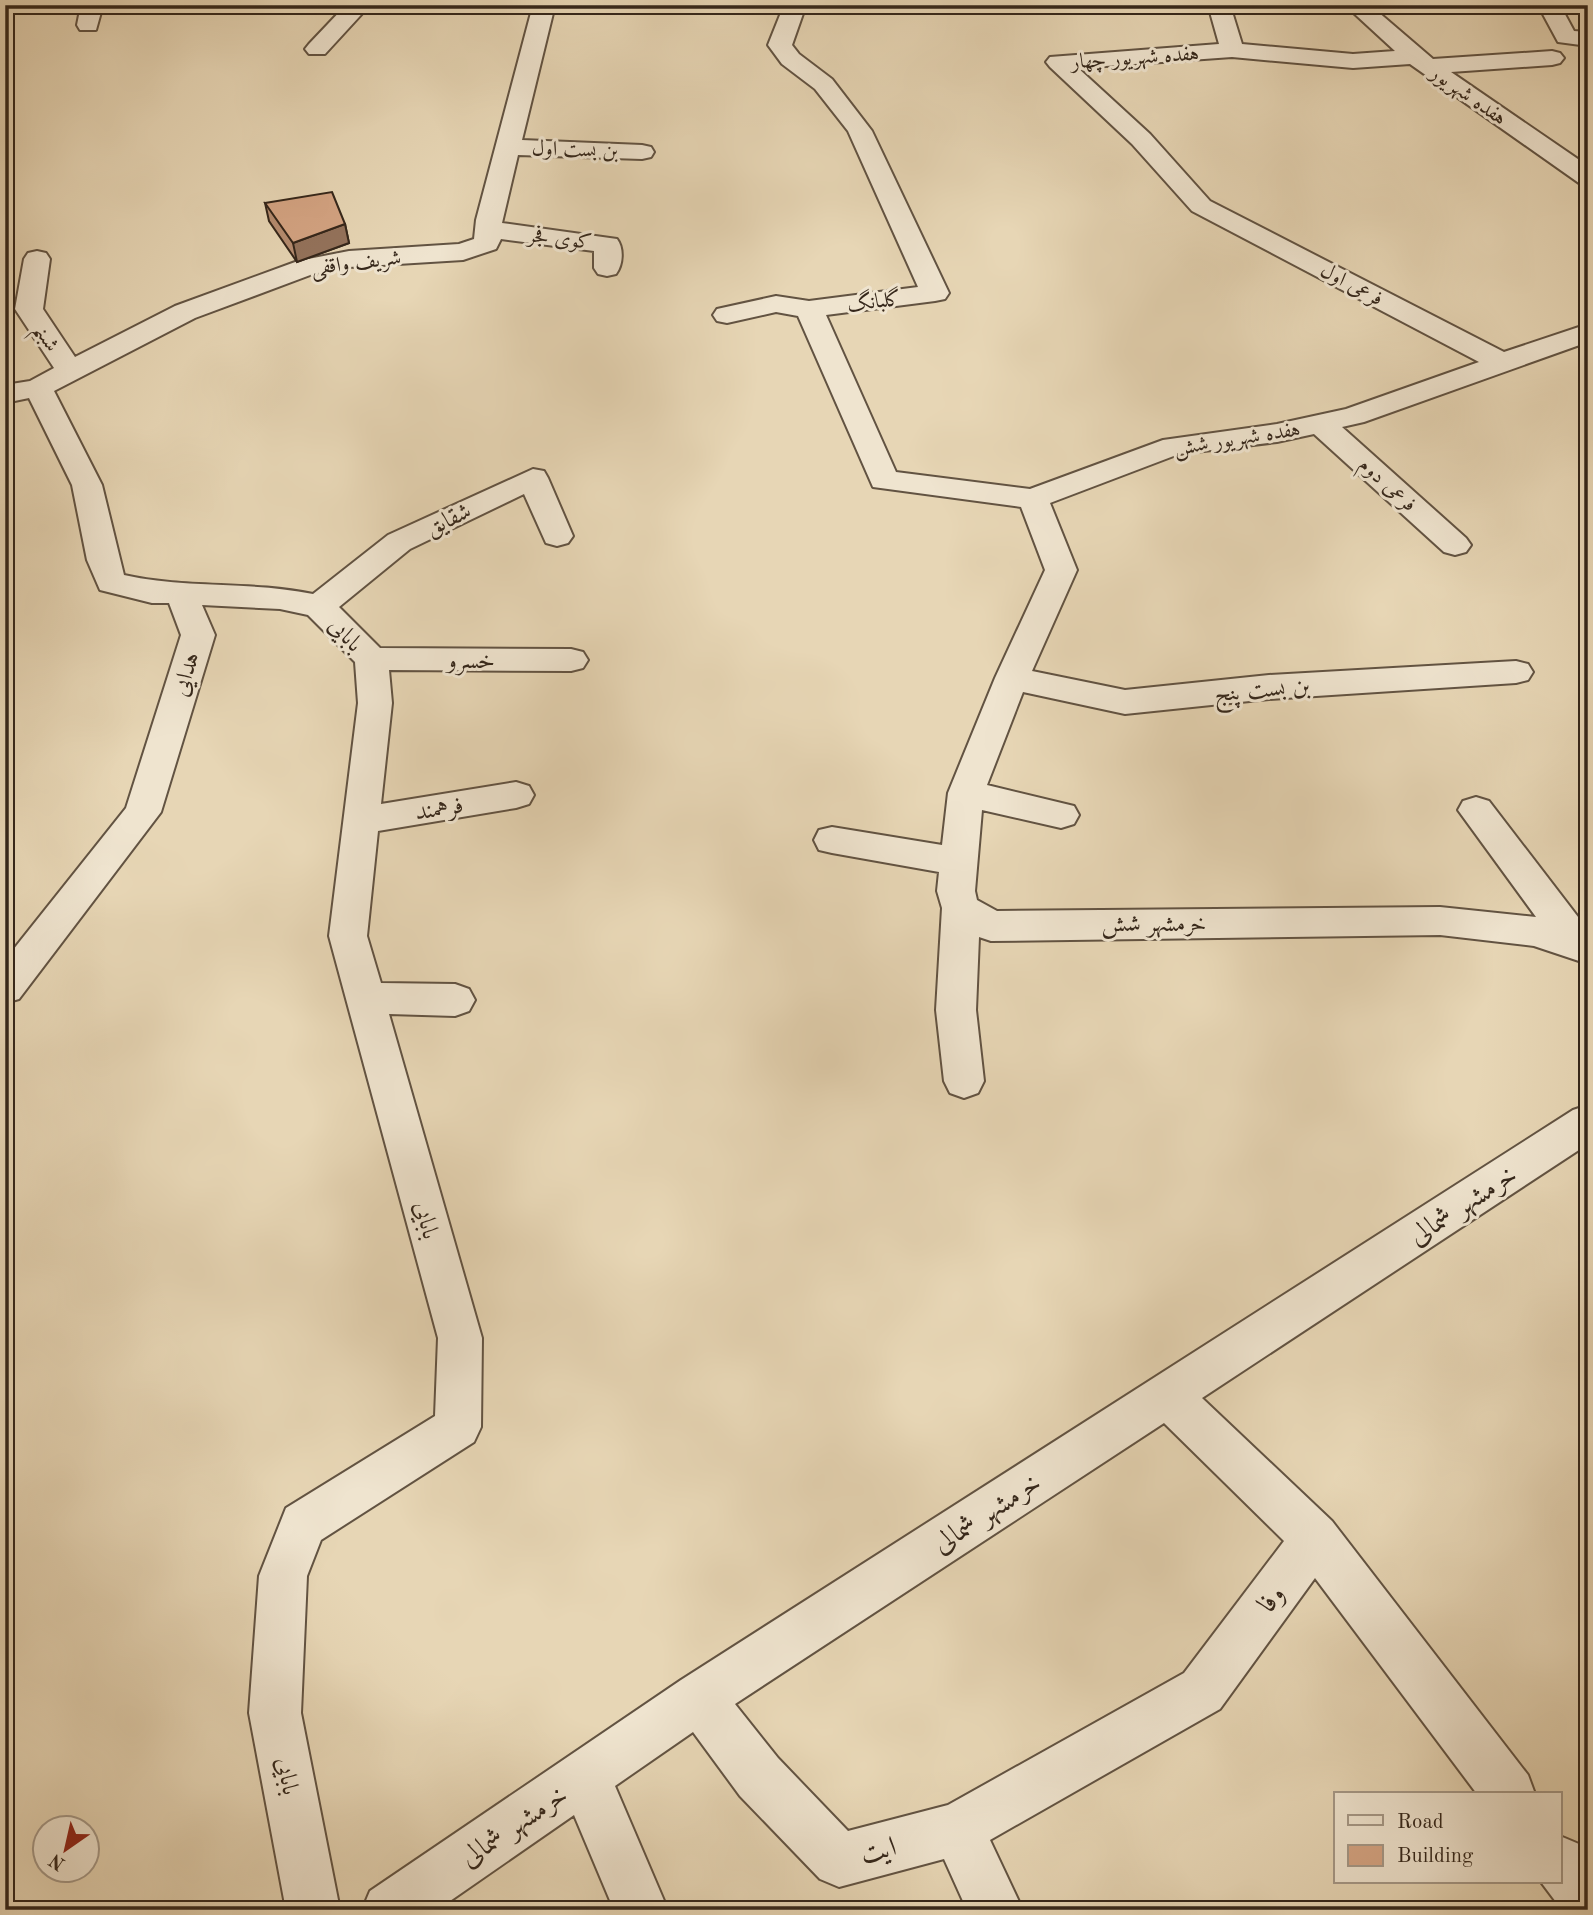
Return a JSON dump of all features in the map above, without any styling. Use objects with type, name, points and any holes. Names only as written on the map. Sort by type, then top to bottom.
[{"type":"street","points":[[317,49],[359,5]]},
{"type":"street","points":[[488,229],[544,5]]},
{"type":"street","name":"گلبانگ","points":[[795,5],[780,45],[788,59],[812,73],[858,128],[883,174],[918,265],[934,293],[809,309],[884,480],[1033,499]]},
{"type":"street","points":[[1219,5],[1232,50]]},
{"type":"street","name":"هفده شهریور","points":[[1356,5],[1421,62],[1588,178]]},
{"type":"street","points":[[1549,5],[1566,37],[1588,39]]},
{"type":"street","name":"هفده شهریور چهار","points":[[1201,205],[1141,139],[1058,62],[1232,50],[1353,61],[1552,58]]},
{"type":"street","name":"بن بست اول","points":[[508,147],[642,152]]},
{"type":"street","points":[[1551,152],[1588,149]]},
{"type":"street","name":"فرعی اول","points":[[1201,205],[1503,363]]},
{"type":"street","name":"کوی فجر","points":[[488,229],[608,245],[607,268]]},
{"type":"street","name":"شریف واقفی","points":[[5,394],[38,388],[185,312],[307,267],[348,259],[463,252],[487,243],[488,229]]},
{"type":"street","name":"شبنم","points":[[37,259],[29,309],[70,371]]},
{"type":"street","points":[[727,315],[776,304],[809,309]]},
{"type":"street","name":"هفده شهریور شش","points":[[1033,499],[1174,446],[1277,433],[1354,416],[1586,335]]},
{"type":"street","points":[[38,388],[87,485],[103,561],[111,583],[152,592],[181,593]]},
{"type":"street","name":"فرعی دوم","points":[[1321,424],[1455,545]]},
{"type":"street","name":"شقایق","points":[[319,606],[399,542],[533,478],[557,536]]},
{"type":"street","points":[[964,1081],[956,1010],[961,908],[956,891],[966,793],[1012,678],[1061,570],[1033,499]]},
{"type":"street","name":"بابایی","points":[[181,593],[280,598],[319,606],[371,659],[375,703],[348,936],[460,1338],[458,1427],[303,1524],[283,1576],[275,1713],[313,1910]]},
{"type":"street","name":"هدایی","points":[[5,988],[143,812],[198,635],[181,593]]},
{"type":"street","name":"خسرو","points":[[371,659],[570,660]]},
{"type":"street","name":"بن بست پنج","points":[[1012,678],[1125,702],[1269,687],[1516,672]]},
{"type":"street","points":[[966,793],[1061,815]]},
{"type":"street","name":"فرهمند","points":[[362,820],[516,795]]},
{"type":"street","points":[[1476,810],[1582,947]]},
{"type":"street","points":[[832,840],[959,862]]},
{"type":"street","name":"خرمشهر شش","points":[[961,908],[991,926],[1440,921],[1510,928],[1582,947]]},
{"type":"street","points":[[366,998],[455,1000]]},
{"type":"street","name":"خرمشهر شمالی","points":[[389,1910],[699,1698],[1588,1122]]},
{"type":"street","points":[[1166,1394],[1315,1538],[1506,1792]]},
{"type":"street","name":"وفا","points":[[957,1829],[1202,1691],[1315,1538]]},
{"type":"street","name":"ایت","points":[[699,1698],[760,1777],[839,1860],[957,1829]]},
{"type":"street","points":[[584,1776],[641,1910]]},
{"type":"street","points":[[957,1829],[996,1910]]},
{"type":"street","points":[[1562,1866],[1588,1900]]},
{"type":"building","points":[[332,192],[345,224],[293,243],[265,203]]}]
